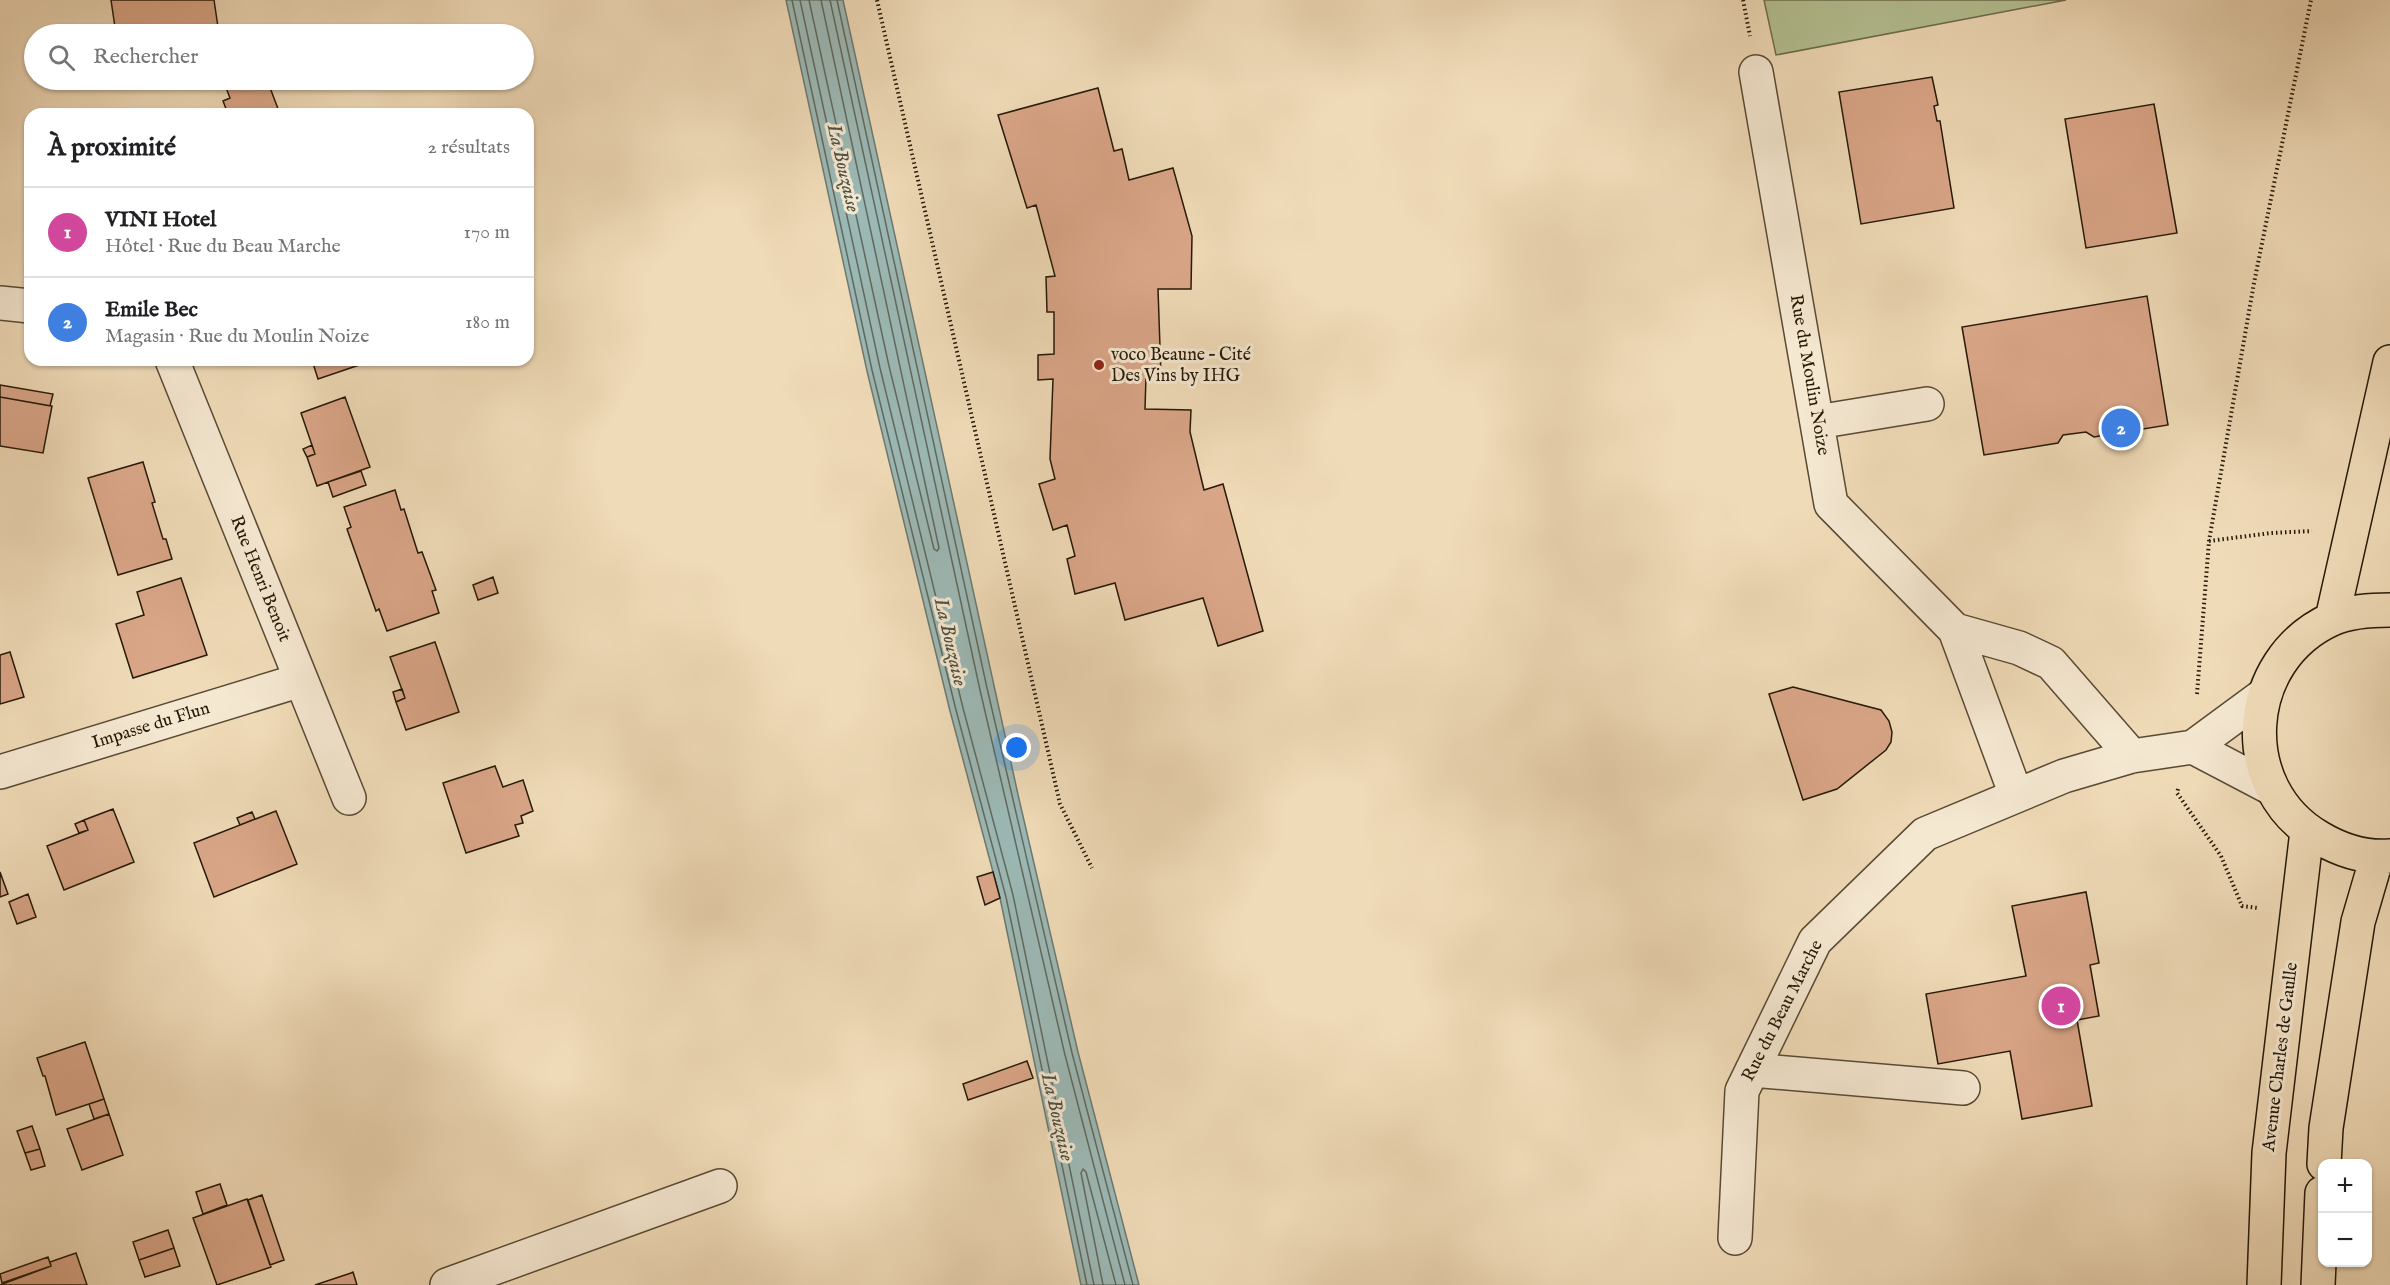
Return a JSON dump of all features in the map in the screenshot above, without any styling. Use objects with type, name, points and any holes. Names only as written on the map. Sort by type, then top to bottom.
[{"type":"main road","points":[[2332,619],[2390,362]]},
{"type":"main road","points":[[2324,1159],[2326,1128],[2358,922],[2384,856],[2340,849],[2307,831],[2286,811],[2271,788],[2261,757],[2259,725],[2265,694],[2279,663],[2302,638],[2332,619],[2366,609],[2390,610]]},
{"type":"main road","name":"Avenue Charles de Gaulle","points":[[2264,1285],[2268,1153],[2307,831]]},
{"type":"main road","points":[[2318,1285],[2321,1213]]},
{"type":"street","name":"Rue du Moulin Noize","points":[[1756,72],[1831,504],[1955,630],[2016,795]]},
{"type":"street","points":[[0,303],[24,305]]},
{"type":"street","name":"Rue Henri Benoit","points":[[174,366],[349,798]]},
{"type":"street","points":[[1817,422],[1927,404]]},
{"type":"street","name":"Rue du Moulin Noize","points":[[1955,630],[2019,648],[2051,663],[2132,756]]},
{"type":"street","name":"Impasse du Flun","points":[[0,772],[301,680]]},
{"type":"street","points":[[2132,756],[2193,747],[2265,694]]},
{"type":"street","points":[[2193,747],[2271,788]]},
{"type":"street","name":"Rue du Beau Marche","points":[[1735,1238],[1742,1090],[1815,941],[1925,834],[2064,776],[2132,756]]},
{"type":"street","points":[[1752,1070],[1963,1088]]},
{"type":"street","points":[[447,1285],[720,1186]]},
{"type":"path","points":[[877,0],[1060,804],[1092,868]]},
{"type":"path","points":[[2242,906],[2221,856],[2177,793],[2193,747],[2209,542],[2254,283],[2311,0]]},
{"type":"path","points":[[2209,542],[2271,532],[2351,530]]},
{"type":"green space","points":[[1764,0],[2066,0],[1776,55]]},
{"type":"water","name":"La Bouzaise","points":[[786,0],[843,0],[1019,799],[1078,1052],[1139,1285],[1081,1285],[1000,898],[950,711],[867,371]]},
{"type":"building","points":[[111,0],[214,0],[218,24],[115,24]]},
{"type":"building","points":[[1932,77],[1938,105],[1934,106],[1937,121],[1940,121],[1954,208],[1861,224],[1839,92]]},
{"type":"building","name":"voco Beaune – Cité Des Vins by IHG","points":[[1098,88],[1114,151],[1122,149],[1129,180],[1173,168],[1192,236],[1191,289],[1158,289],[1161,376],[1146,376],[1145,409],[1191,410],[1190,432],[1204,490],[1223,484],[1263,631],[1218,646],[1203,598],[1125,620],[1115,583],[1075,594],[1067,559],[1075,556],[1067,525],[1053,530],[1039,484],[1055,479],[1050,459],[1053,379],[1038,380],[1038,355],[1054,354],[1054,312],[1047,312],[1046,277],[1055,276],[1036,205],[1027,208],[998,115]]},
{"type":"building","points":[[227,90],[271,90],[278,108],[226,108],[223,101],[230,98]]},
{"type":"building","points":[[2154,104],[2177,233],[2086,248],[2065,119]]},
{"type":"building","points":[[2147,296],[2168,425],[2094,437],[2086,432],[2063,435],[2058,443],[1984,455],[1962,327]]},
{"type":"building","points":[[314,366],[356,366],[318,379]]},
{"type":"building","points":[[0,385],[53,394],[50,406],[0,397]]},
{"type":"building","points":[[0,397],[52,406],[43,453],[0,446]]},
{"type":"building","points":[[345,397],[370,467],[317,486],[307,457],[315,454],[301,413]]},
{"type":"building","points":[[312,445],[315,454],[307,457],[303,449]]},
{"type":"building","points":[[143,462],[155,502],[152,503],[172,559],[118,575],[88,478]]},
{"type":"building","points":[[361,471],[366,485],[333,497],[328,482]]},
{"type":"building","points":[[395,490],[401,510],[404,509],[418,553],[422,552],[436,590],[432,591],[439,613],[387,631],[379,609],[376,611],[347,529],[351,527],[344,507]]},
{"type":"building","points":[[493,577],[498,593],[478,600],[473,585]]},
{"type":"building","points":[[181,578],[207,655],[133,678],[116,624],[144,615],[137,592]]},
{"type":"building","points":[[435,642],[459,712],[406,730],[396,702],[405,698],[390,657]]},
{"type":"building","points":[[10,652],[24,697],[0,704],[0,655]]},
{"type":"building","points":[[1793,687],[1881,710],[1889,721],[1892,732],[1891,742],[1886,750],[1837,789],[1803,800],[1769,694]]},
{"type":"building","points":[[402,689],[405,698],[396,702],[393,692]]},
{"type":"building","points":[[495,766],[503,787],[523,780],[533,811],[521,816],[523,823],[515,825],[519,836],[466,853],[443,783]]},
{"type":"building","points":[[113,809],[134,862],[64,890],[47,846],[88,830],[84,820]]},
{"type":"building","points":[[276,811],[297,864],[214,897],[194,843]]},
{"type":"building","points":[[252,812],[255,819],[240,825],[237,818]]},
{"type":"building","points":[[84,820],[88,830],[79,833],[75,824]]},
{"type":"building","points":[[0,872],[8,894],[0,897]]},
{"type":"building","points":[[993,872],[1000,898],[985,905],[977,877]]},
{"type":"building","points":[[2086,892],[2099,963],[2090,965],[2099,1016],[2077,1020],[2092,1106],[2022,1119],[2010,1051],[1938,1064],[1926,994],[2026,976],[2012,906]]},
{"type":"building","points":[[28,894],[36,917],[17,924],[9,902]]},
{"type":"building","points":[[85,1042],[104,1099],[56,1115],[45,1076],[43,1076],[37,1058]]},
{"type":"building","points":[[1027,1061],[1033,1078],[968,1100],[963,1084]]},
{"type":"building","points":[[104,1099],[109,1114],[94,1119],[89,1104]]},
{"type":"building","points":[[109,1114],[123,1155],[82,1170],[67,1129]]},
{"type":"building","points":[[32,1126],[40,1149],[25,1153],[17,1131]]},
{"type":"building","points":[[40,1149],[45,1166],[31,1170],[25,1153]]},
{"type":"building","points":[[220,1184],[227,1205],[203,1214],[196,1192]]},
{"type":"building","points":[[262,1195],[284,1260],[270,1265],[248,1200]]},
{"type":"building","points":[[247,1199],[271,1267],[217,1285],[193,1218]]},
{"type":"building","points":[[168,1230],[174,1248],[139,1260],[133,1242]]},
{"type":"building","points":[[174,1248],[180,1266],[145,1277],[139,1260]]},
{"type":"building","points":[[76,1253],[87,1285],[0,1285],[51,1266],[50,1262]]},
{"type":"building","points":[[48,1257],[51,1266],[2,1283],[0,1274]]},
{"type":"building","points":[[353,1272],[357,1285],[315,1285],[351,1273]]},
{"type":"place","name":"voco Beaune – Cité Des Vins by IHG","points":[[1099,365]]},
{"type":"place","name":"Emile Bec","points":[[2121,428]]},
{"type":"place","name":"VINI Hotel","points":[[2061,1006]]}]
